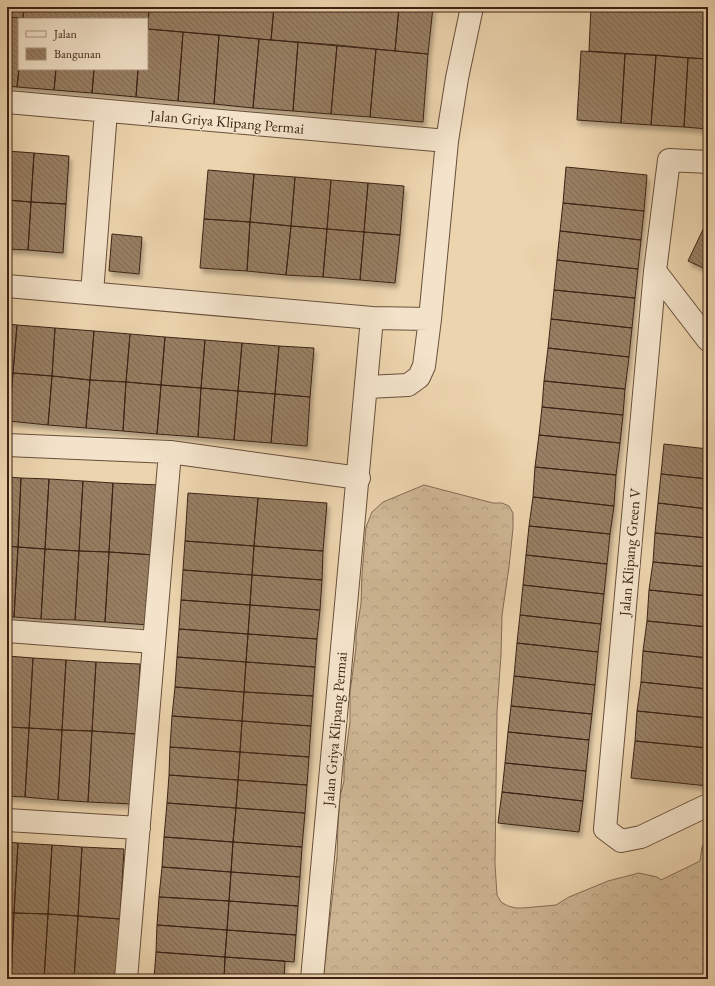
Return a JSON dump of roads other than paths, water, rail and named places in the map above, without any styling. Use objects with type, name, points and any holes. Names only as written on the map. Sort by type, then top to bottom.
[{"type":"street","points":[[367,387],[408,385],[419,377],[424,366],[447,141],[457,78],[472,7]]},
{"type":"street","name":"Jalan Griya Klipang Permai","points":[[7,102],[447,141]]},
{"type":"street","points":[[92,293],[106,111]]},
{"type":"street","name":"Jalan Klipang Green V","points":[[708,162],[670,160],[655,271],[605,829],[621,841],[641,837],[708,805]]},
{"type":"street","points":[[655,271],[708,340]]},
{"type":"street","points":[[7,286],[372,318],[430,319]]},
{"type":"street","name":"Jalan Griya Klipang Permai","points":[[312,979],[359,478],[372,318]]},
{"type":"street","points":[[7,445],[170,452],[359,478]]},
{"type":"street","points":[[126,979],[170,452]]},
{"type":"street","points":[[7,631],[154,642]]},
{"type":"street","points":[[7,820],[139,828]]}]
